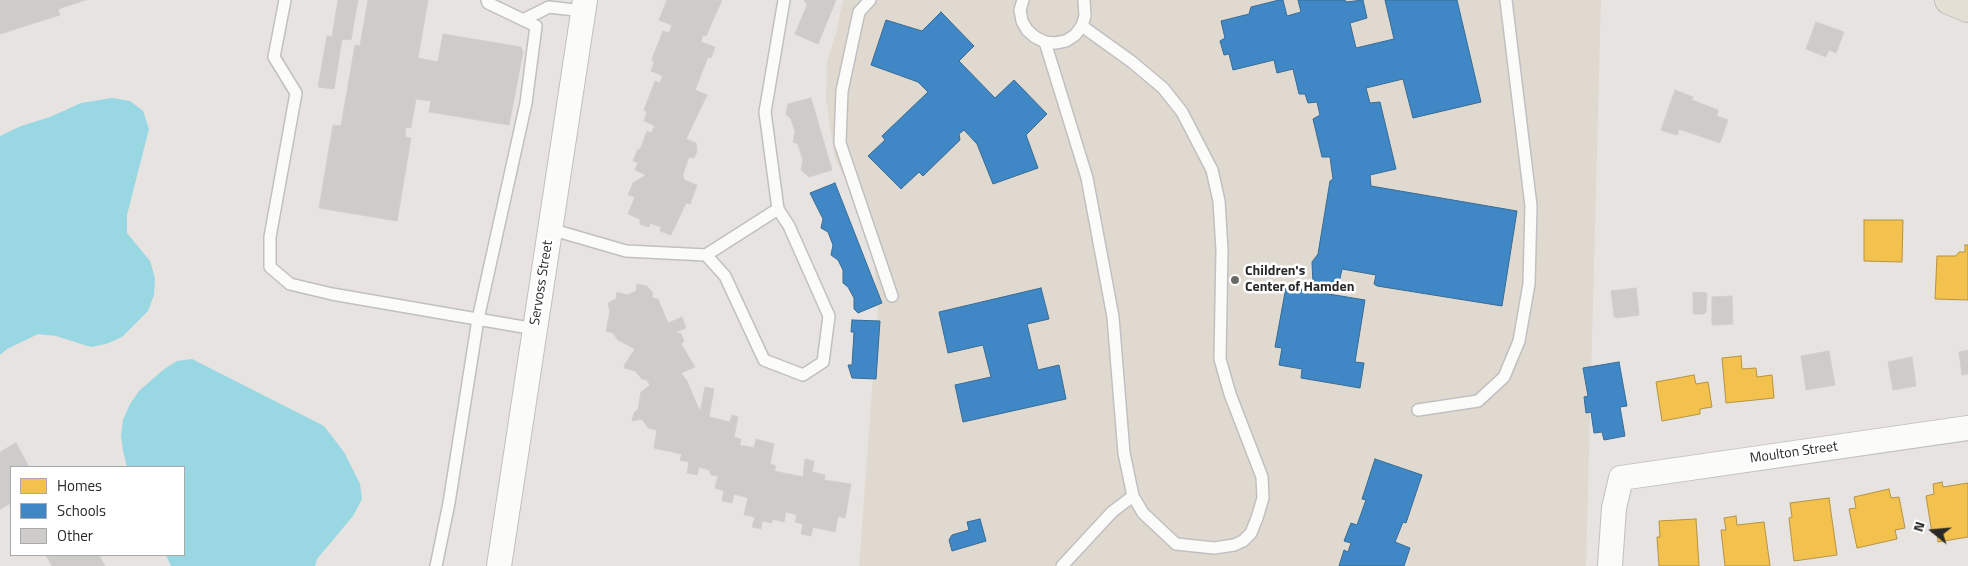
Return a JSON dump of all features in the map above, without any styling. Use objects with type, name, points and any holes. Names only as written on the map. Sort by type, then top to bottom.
[{"type":"main road","points":[[1949,0],[1968,8]]},
{"type":"street","name":"Servoss Street","points":[[498,566],[584,5]]},
{"type":"street","name":"Moulton Street","points":[[1610,566],[1614,508],[1620,478],[1968,428]]},
{"type":"lane","points":[[285,0],[274,58],[296,93],[270,237],[270,268],[290,284],[332,294],[535,329]]},
{"type":"lane","points":[[436,566],[449,503],[478,319],[526,103],[536,26],[488,3],[487,0]]},
{"type":"lane","points":[[706,255],[725,276],[764,360],[803,375],[822,362],[829,316],[788,226],[778,209],[765,112],[784,0]]},
{"type":"lane","points":[[870,0],[860,12],[842,91],[840,142],[892,296]]},
{"type":"lane","points":[[1022,0],[1020,10],[1022,21],[1027,30],[1035,38],[1055,43],[1066,40],[1074,35],[1082,26],[1085,16],[1084,0]]},
{"type":"lane","points":[[1418,410],[1478,401],[1504,377],[1519,341],[1529,284],[1531,206],[1506,0]]},
{"type":"lane","points":[[523,20],[549,7],[584,5]]},
{"type":"lane","points":[[1045,42],[1087,178],[1113,317],[1124,453],[1133,496],[1143,513],[1176,544],[1214,548],[1234,545],[1243,541],[1251,533],[1263,498],[1262,477],[1230,394],[1220,359],[1222,250],[1220,201],[1212,170],[1182,112],[1163,88],[1132,62],[1082,26]]},
{"type":"lane","points":[[550,229],[626,251],[706,255],[778,209]]},
{"type":"lane","points":[[1062,566],[1112,512],[1133,496]]},
{"type":"shaded area","name":"Children's Center of Hamden","points":[[843,0],[1601,0],[1586,566],[859,566],[878,311],[871,225],[835,159],[826,100],[827,62]]},
{"type":"water","points":[[112,98],[130,101],[143,111],[149,129],[127,215],[127,233],[150,261],[155,278],[154,295],[148,311],[122,337],[106,344],[91,347],[56,336],[38,334],[7,349],[0,355],[0,136],[81,103]]},
{"type":"water","points":[[192,359],[324,426],[344,452],[360,484],[362,499],[353,516],[317,559],[315,566],[171,566],[166,556],[185,556],[185,466],[127,466],[121,436],[123,420],[130,404],[139,391],[163,370],[177,361]]},
{"type":"building: Homes","points":[[1864,220],[1903,220],[1902,262],[1864,261]]},
{"type":"building: Homes","points":[[1965,245],[1968,245],[1968,300],[1935,299],[1937,256],[1956,256],[1959,252],[1965,252]]},
{"type":"building: Homes","points":[[1741,356],[1742,369],[1756,368],[1757,377],[1772,375],[1774,398],[1726,403],[1722,358]]},
{"type":"building: Homes","points":[[1694,375],[1696,384],[1708,382],[1712,407],[1700,409],[1700,414],[1662,421],[1656,382]]},
{"type":"building: Homes","points":[[1942,482],[1943,487],[1968,483],[1968,537],[1938,542],[1937,532],[1932,533],[1926,496],[1934,494],[1933,484]]},
{"type":"building: Homes","points":[[1889,489],[1891,498],[1899,497],[1905,528],[1895,530],[1897,539],[1857,548],[1849,509],[1856,508],[1854,497]]},
{"type":"building: Homes","points":[[1829,498],[1837,555],[1794,561],[1789,518],[1792,517],[1790,503]]},
{"type":"building: Homes","points":[[1736,516],[1737,525],[1764,522],[1770,566],[1725,566],[1721,530],[1726,530],[1724,518]]},
{"type":"building: Homes","points":[[1696,519],[1699,566],[1659,566],[1657,537],[1660,537],[1659,521]]},
{"type":"building: Schools","points":[[1283,0],[1287,16],[1301,12],[1298,0],[1345,0],[1346,2],[1363,0],[1367,18],[1350,23],[1356,48],[1394,39],[1385,0],[1457,0],[1481,102],[1413,118],[1403,79],[1366,88],[1370,103],[1380,102],[1396,169],[1370,175],[1371,186],[1517,211],[1502,306],[1377,286],[1374,284],[1376,275],[1342,269],[1338,288],[1313,284],[1312,262],[1318,254],[1330,181],[1333,179],[1330,157],[1322,157],[1313,119],[1320,115],[1317,102],[1308,103],[1305,94],[1299,94],[1293,69],[1277,73],[1274,60],[1233,70],[1229,54],[1224,55],[1220,41],[1225,38],[1221,21],[1249,14],[1251,7]]},
{"type":"building: Schools","points":[[941,12],[974,46],[959,61],[995,98],[1014,80],[1047,114],[1026,135],[1038,168],[993,184],[977,144],[964,130],[959,134],[960,140],[923,176],[919,172],[901,189],[868,156],[885,140],[882,136],[928,92],[918,82],[871,65],[886,20],[922,31]]},
{"type":"building: Schools","points":[[835,183],[882,303],[858,313],[854,309],[854,298],[848,287],[843,283],[843,270],[838,260],[831,255],[833,245],[828,232],[821,228],[823,219],[810,193]]},
{"type":"building: Schools","points":[[1286,287],[1365,300],[1355,362],[1364,363],[1360,388],[1301,378],[1302,369],[1279,365],[1282,348],[1275,347]]},
{"type":"building: Schools","points":[[1041,288],[1049,319],[1027,324],[1038,370],[1059,365],[1066,399],[963,422],[955,385],[991,377],[983,345],[948,353],[939,312]]},
{"type":"building: Schools","points":[[852,320],[880,321],[876,379],[852,378],[848,365],[852,365],[854,332],[851,332]]},
{"type":"building: Schools","points":[[1619,362],[1627,406],[1620,407],[1625,436],[1604,440],[1602,432],[1594,433],[1591,412],[1586,413],[1584,397],[1588,396],[1583,368]]},
{"type":"building: Schools","points":[[1375,459],[1422,475],[1406,523],[1403,522],[1395,542],[1410,548],[1404,566],[1339,566],[1344,550],[1348,552],[1351,543],[1344,541],[1351,523],[1357,525],[1366,500],[1362,499]]},
{"type":"building: Schools","points":[[980,519],[986,541],[952,551],[949,540],[952,535],[969,530],[967,522]]},
{"type":"building: Other","points":[[0,0],[86,0],[58,9],[60,15],[0,34]]},
{"type":"building: Other","points":[[338,0],[358,0],[351,40],[342,39],[334,89],[318,87],[327,36],[332,37]]},
{"type":"building: Other","points":[[368,0],[428,0],[418,58],[438,62],[443,34],[521,47],[523,52],[509,125],[429,112],[431,101],[416,99],[411,128],[406,127],[405,137],[411,138],[397,221],[319,208],[333,125],[341,126],[355,45],[360,46]]},
{"type":"building: Other","points":[[667,0],[722,0],[706,36],[703,35],[701,42],[715,47],[711,58],[708,57],[695,90],[707,95],[686,139],[696,143],[697,151],[694,158],[689,157],[683,174],[684,180],[697,185],[690,204],[686,203],[671,235],[660,231],[661,227],[650,223],[649,227],[640,224],[640,219],[628,214],[635,197],[628,195],[633,183],[646,175],[635,170],[638,163],[633,161],[638,149],[640,150],[647,131],[651,133],[655,126],[644,121],[647,112],[644,110],[655,81],[660,83],[663,76],[651,71],[654,63],[652,59],[663,31],[669,33],[672,25],[659,20]]},
{"type":"building: Other","points":[[804,0],[836,0],[818,44],[795,34],[807,5]]},
{"type":"building: Other","points":[[1816,22],[1844,32],[1836,53],[1829,50],[1826,57],[1806,49]]},
{"type":"building: Other","points":[[1675,90],[1693,97],[1692,100],[1718,110],[1717,116],[1728,120],[1720,143],[1679,129],[1677,135],[1661,130]]},
{"type":"building: Other","points":[[811,98],[832,170],[809,177],[801,170],[803,160],[798,144],[793,142],[795,132],[791,119],[786,114],[788,104]]},
{"type":"building: Other","points":[[637,284],[647,286],[653,293],[652,298],[658,299],[668,323],[682,317],[686,328],[675,332],[681,334],[684,341],[681,344],[695,367],[681,373],[687,381],[700,412],[705,387],[714,389],[709,417],[730,422],[732,415],[738,417],[734,437],[741,439],[740,445],[754,448],[756,439],[774,444],[770,464],[776,466],[774,471],[803,477],[805,459],[814,461],[812,472],[825,475],[824,480],[851,484],[845,518],[838,516],[835,532],[813,527],[811,536],[801,534],[803,524],[795,522],[797,515],[786,512],[784,522],[772,519],[772,523],[762,521],[761,529],[752,527],[755,517],[744,515],[748,498],[734,494],[732,503],[722,501],[724,491],[715,488],[718,476],[711,475],[709,470],[699,467],[697,475],[687,473],[689,462],[680,460],[682,454],[654,448],[657,430],[648,428],[642,419],[632,421],[634,413],[638,409],[641,392],[650,385],[647,380],[642,379],[635,371],[624,368],[635,349],[618,340],[613,333],[606,331],[610,311],[608,303],[616,299],[617,292],[627,295],[636,291]]},
{"type":"building: Other","points":[[1636,288],[1639,315],[1617,318],[1614,316],[1611,291]]},
{"type":"building: Other","points":[[1693,292],[1707,293],[1706,312],[1704,314],[1693,314]]},
{"type":"building: Other","points":[[1732,296],[1733,324],[1712,325],[1712,297]]},
{"type":"building: Other","points":[[1968,350],[1968,374],[1962,375],[1959,352]]},
{"type":"building: Other","points":[[1829,351],[1835,385],[1806,390],[1801,356]]},
{"type":"building: Other","points":[[1912,357],[1916,386],[1893,390],[1888,362]]},
{"type":"building: Other","points":[[16,443],[28,466],[10,466],[10,504],[0,509],[0,452]]},
{"type":"building: Other","points":[[47,556],[100,556],[105,566],[52,566]]},
{"type":"place","name":"Children's Center of Hamden","points":[[1235,280]]}]
